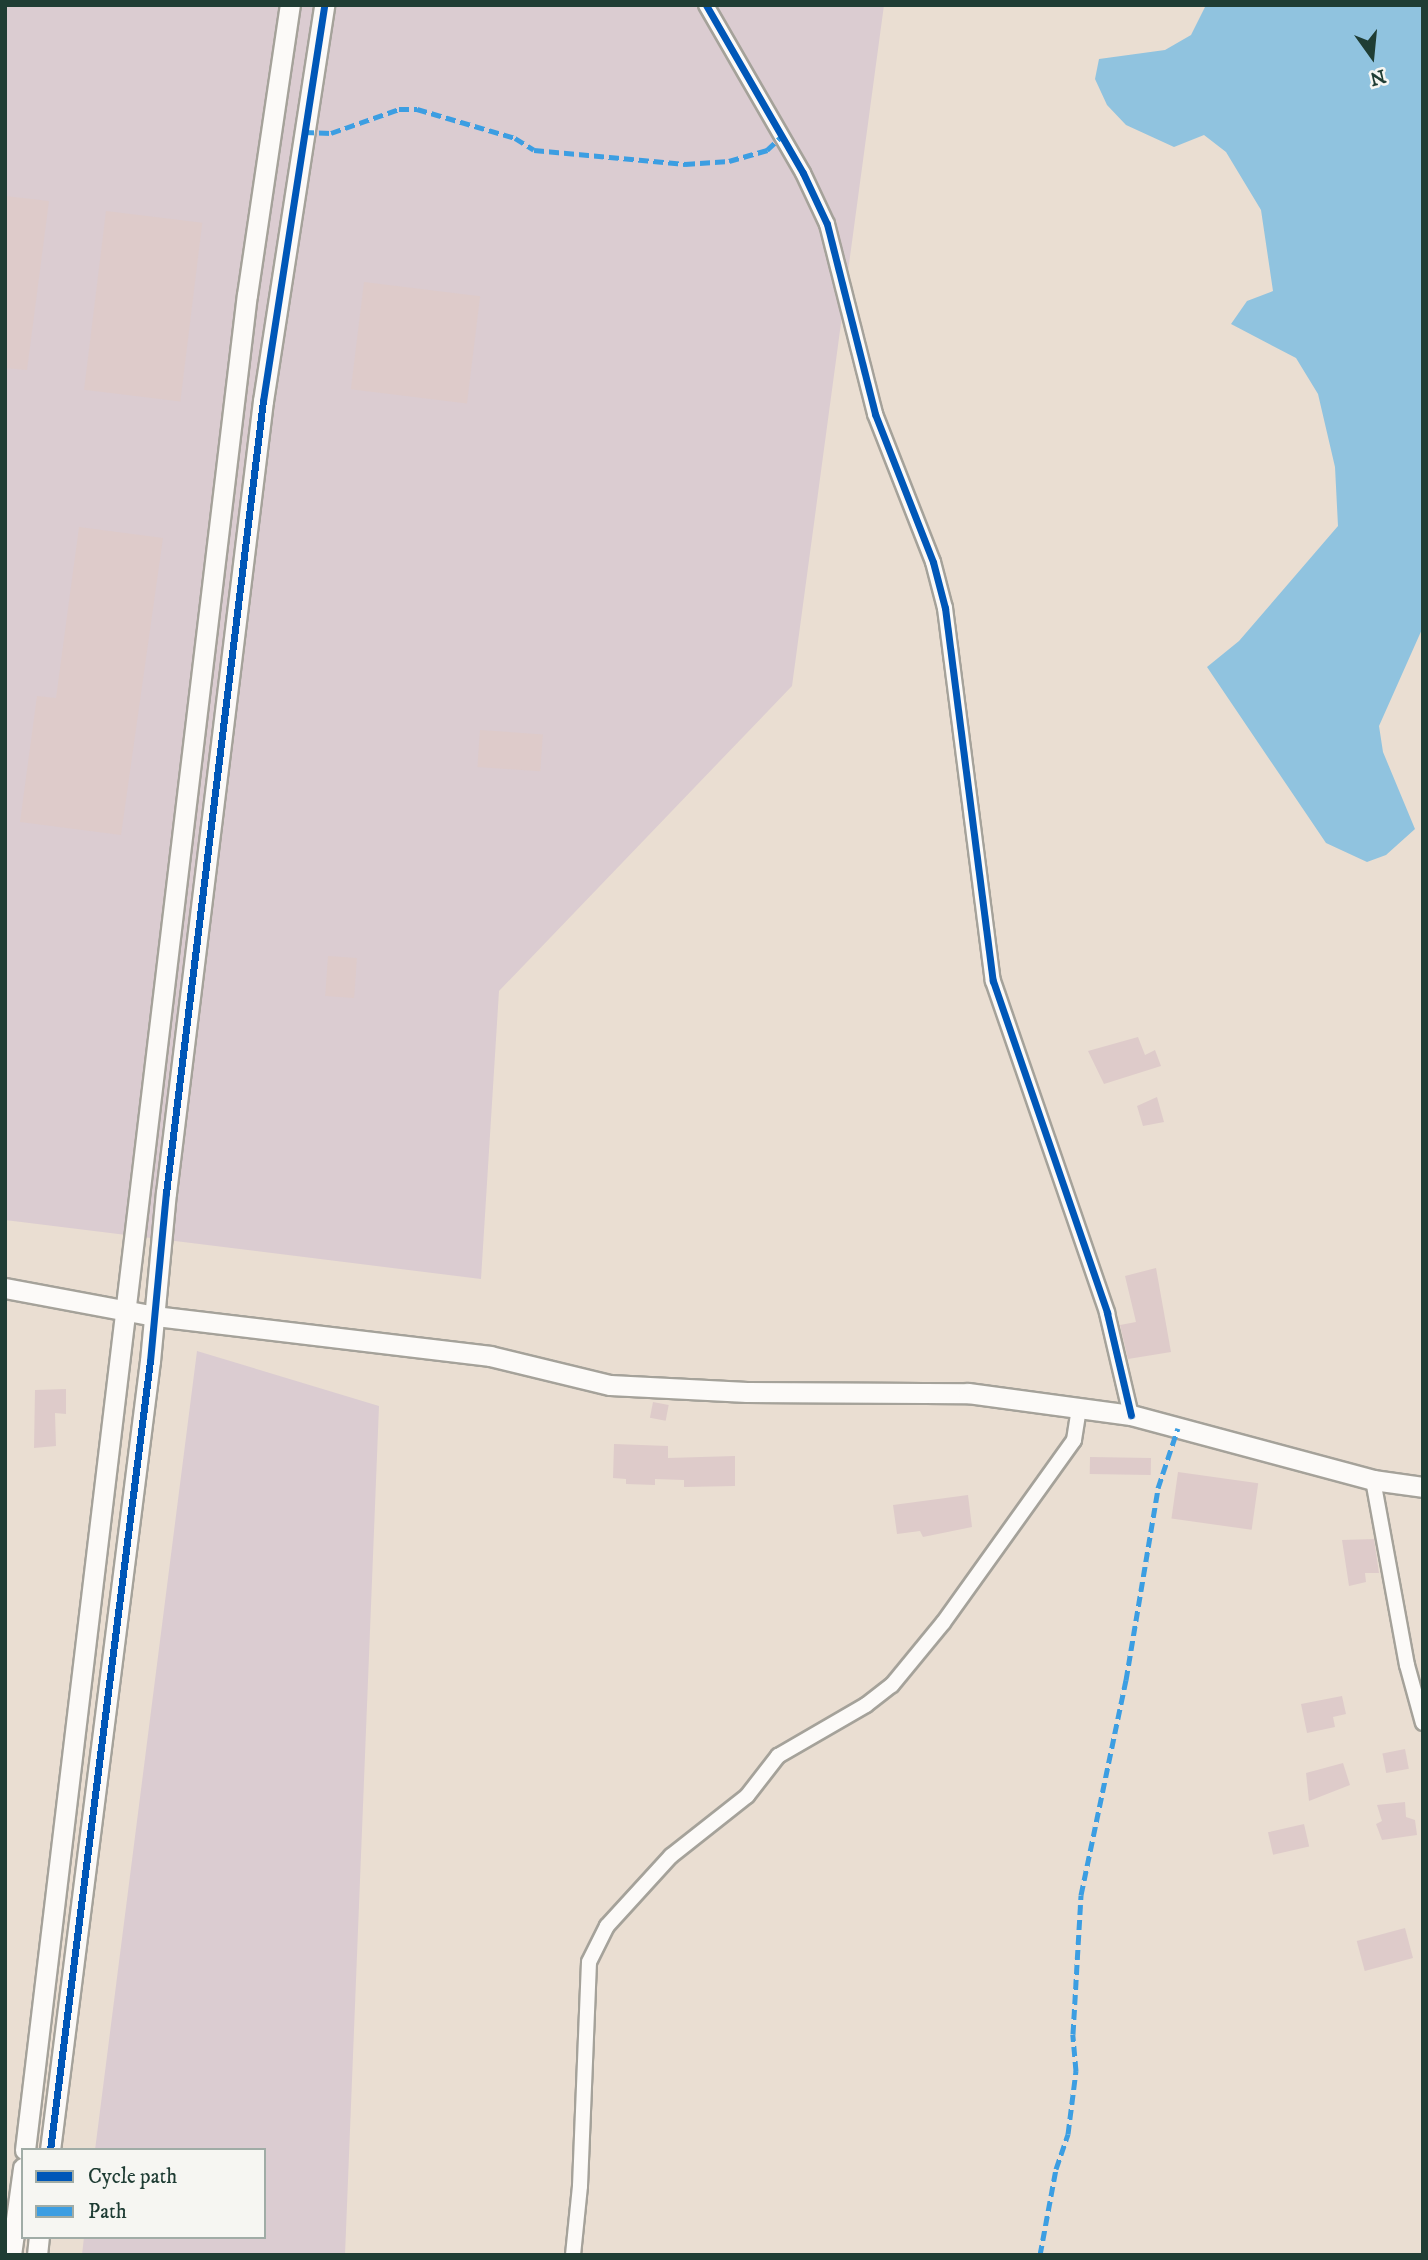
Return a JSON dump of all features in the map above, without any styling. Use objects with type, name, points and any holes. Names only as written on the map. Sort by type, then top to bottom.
[{"type":"street","points":[[25,2148],[62,1869],[122,1309],[247,295],[290,5]]},
{"type":"street","points":[[50,2148],[155,1316],[261,415],[324,5]]},
{"type":"street","points":[[706,5],[803,173],[827,224],[875,414],[933,562],[945,608],[993,981],[1107,1313],[1131,1415]]},
{"type":"street","points":[[5,1288],[155,1316],[490,1356],[610,1385],[747,1392],[968,1393],[1131,1415],[1373,1480],[1423,1487]]},
{"type":"street","points":[[573,2255],[589,1962],[607,1926],[631,1895],[671,1856],[747,1796],[778,1756],[866,1705],[892,1685],[943,1623],[1074,1440],[1079,1408]]},
{"type":"street","points":[[1373,1480],[1407,1665],[1423,1723]]},
{"type":"street","points":[[11,2255],[21,2182]]},
{"type":"shaded area","points":[[5,5],[884,5],[792,686],[499,991],[481,1279],[5,1220]]},
{"type":"shaded area","points":[[197,1351],[379,1406],[345,2255],[82,2255],[84,2239],[266,2239],[266,2148],[95,2148]]},
{"type":"water","points":[[1206,5],[1423,5],[1423,627],[1379,726],[1383,752],[1415,829],[1386,855],[1367,862],[1326,843],[1207,667],[1239,641],[1338,526],[1335,467],[1318,394],[1296,358],[1231,324],[1247,301],[1273,291],[1261,210],[1226,152],[1204,135],[1174,147],[1126,125],[1107,105],[1095,79],[1099,59],[1165,50],[1191,35]]},
{"type":"building","points":[[5,196],[49,201],[27,370],[5,368]]},
{"type":"building","points":[[106,211],[202,223],[180,401],[84,390]]},
{"type":"building","points":[[364,282],[480,296],[467,403],[351,389]]},
{"type":"building","points":[[79,527],[163,538],[121,835],[20,822],[37,696],[56,698]]},
{"type":"building","points":[[480,730],[543,734],[540,771],[477,767]]},
{"type":"building","points":[[328,956],[357,958],[354,998],[325,996]]},
{"type":"building","points":[[1138,1037],[1145,1055],[1155,1050],[1161,1066],[1104,1084],[1088,1051]]},
{"type":"building","points":[[1157,1097],[1164,1122],[1143,1126],[1137,1106]]},
{"type":"building","points":[[1156,1268],[1171,1352],[1128,1359],[1120,1325],[1136,1322],[1125,1276]]},
{"type":"building","points":[[66,1389],[66,1414],[55,1413],[56,1446],[34,1448],[35,1390]]},
{"type":"building","points":[[653,1402],[669,1405],[666,1421],[650,1418]]},
{"type":"building","points":[[614,1444],[668,1446],[668,1458],[735,1456],[735,1486],[684,1487],[684,1480],[655,1479],[655,1485],[626,1484],[626,1479],[613,1478]]},
{"type":"building","points":[[1090,1457],[1151,1458],[1151,1475],[1090,1474]]},
{"type":"building","points":[[1178,1472],[1258,1483],[1252,1530],[1171,1519]]},
{"type":"building","points":[[968,1495],[972,1527],[923,1537],[920,1531],[897,1534],[893,1505]]},
{"type":"building","points":[[1374,1539],[1379,1573],[1365,1573],[1366,1582],[1349,1586],[1342,1540]]},
{"type":"building","points":[[1342,1696],[1346,1714],[1333,1717],[1335,1727],[1307,1733],[1301,1704]]},
{"type":"building","points":[[1405,1749],[1409,1769],[1386,1773],[1382,1753]]},
{"type":"building","points":[[1343,1763],[1350,1785],[1309,1801],[1306,1773]]},
{"type":"building","points":[[1405,1802],[1406,1817],[1415,1820],[1417,1835],[1382,1840],[1376,1824],[1382,1821],[1377,1805]]},
{"type":"building","points":[[1304,1824],[1309,1846],[1273,1855],[1268,1832]]},
{"type":"building","points":[[1405,1928],[1413,1958],[1365,1971],[1357,1941]]},
{"type":"marked path","points":[[304,132],[331,133],[399,109],[417,109],[515,138],[534,150],[685,164],[729,161],[767,150],[782,136]]},
{"type":"marked path","points":[[1040,2255],[1056,2169],[1068,2134],[1076,2071],[1073,2034],[1081,1895],[1126,1680],[1158,1488],[1178,1428]]},
{"type":"cycle path","points":[[50,2148],[150,1361],[166,1193],[263,401],[324,5]]},
{"type":"cycle path","points":[[706,5],[803,173],[827,224],[875,414],[933,562],[945,608],[993,981],[1107,1313],[1131,1415]]}]
